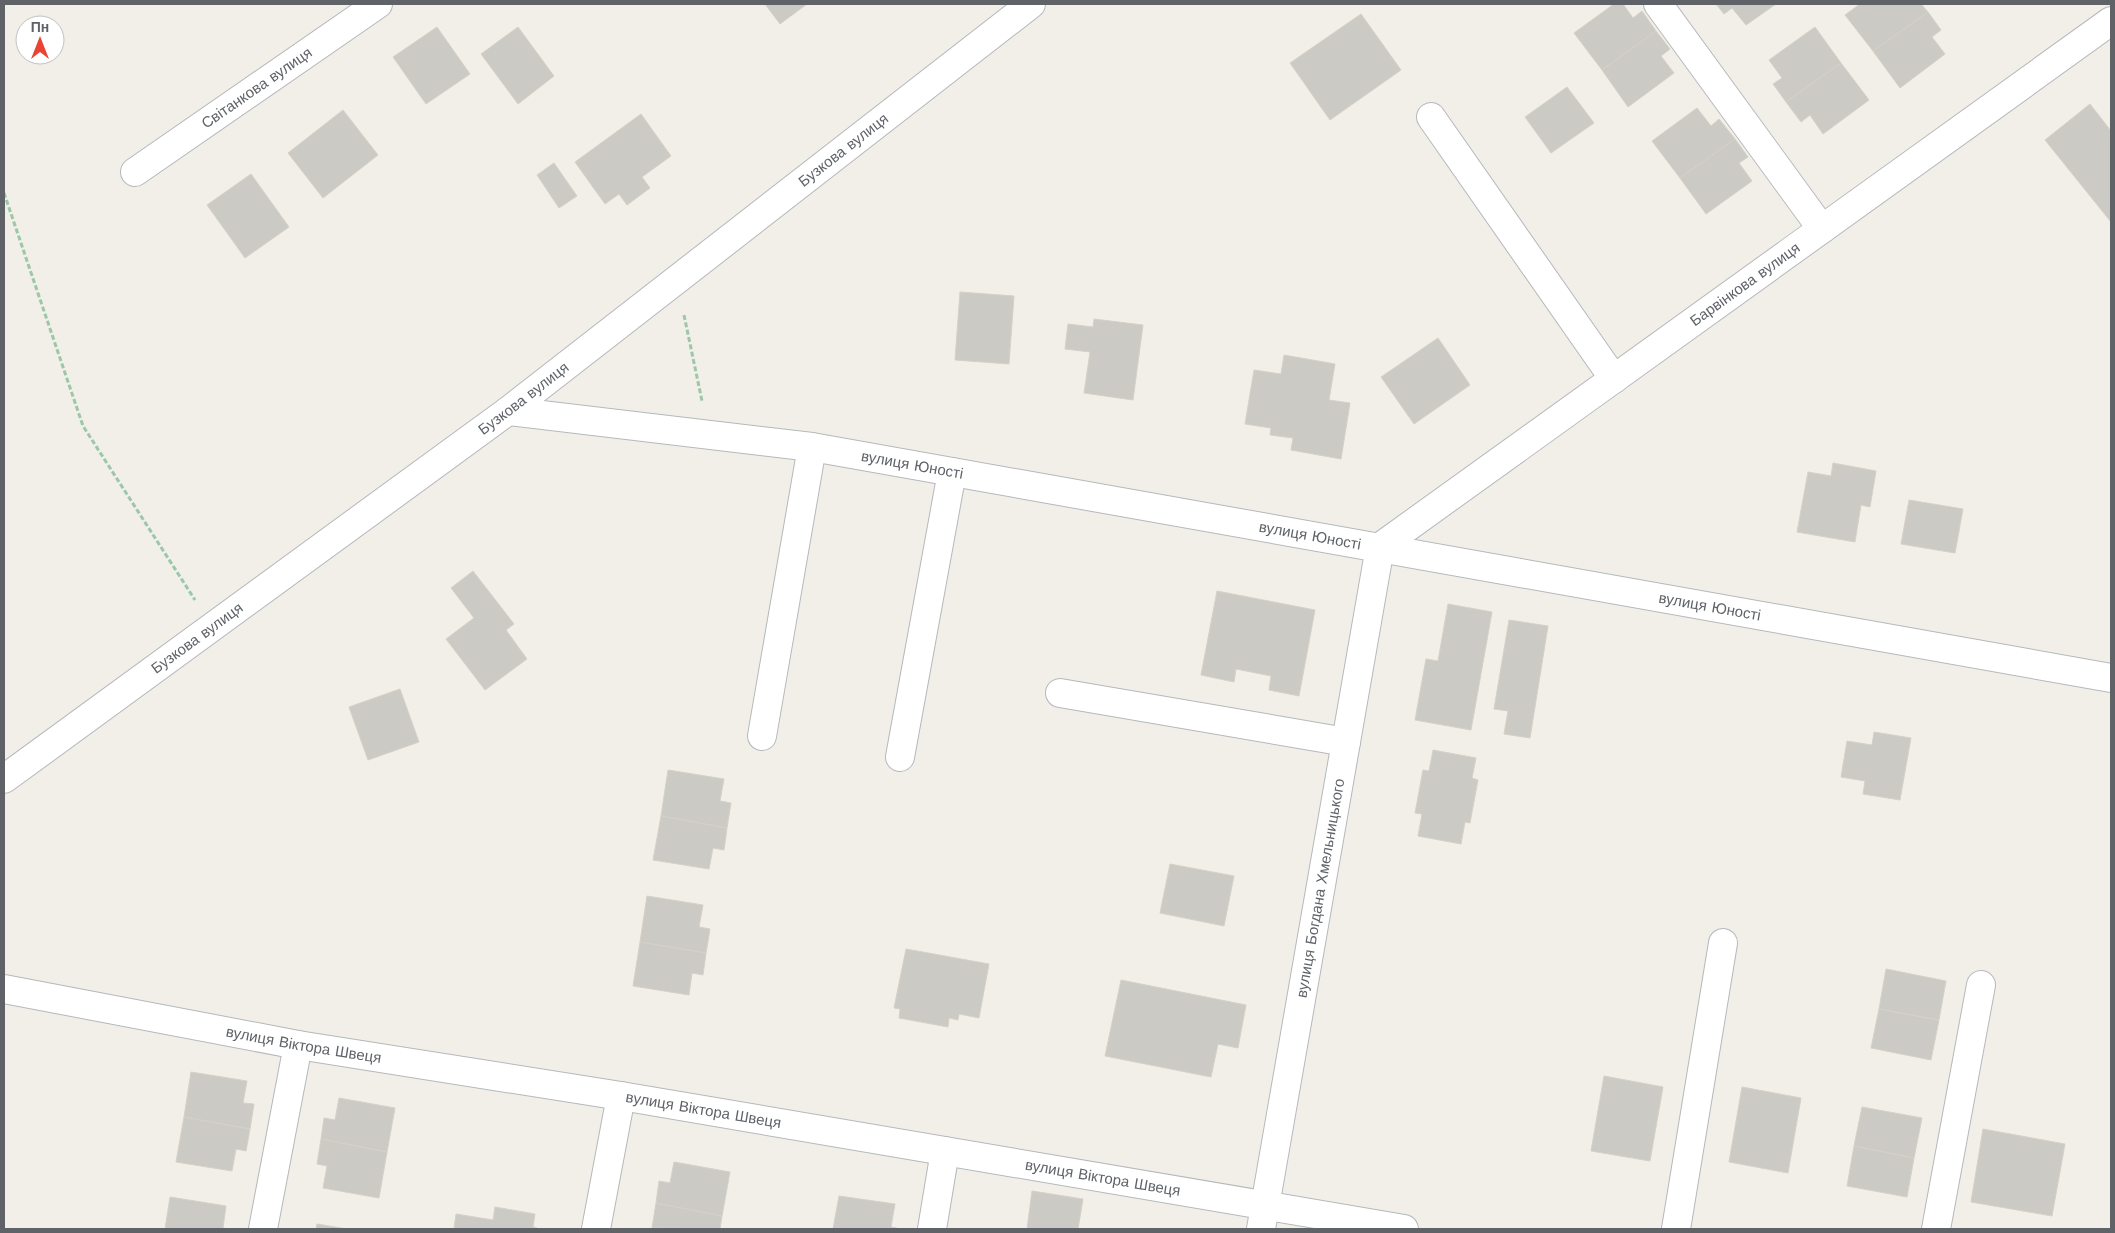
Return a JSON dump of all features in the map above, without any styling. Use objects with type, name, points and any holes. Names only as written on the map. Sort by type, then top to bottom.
[{"type":"street","name":"Світанкова вулиця","points":[[135,172],[378,4]]},
{"type":"street","name":"Бузкова вулиця","points":[[4,779],[508,411],[1031,4]]},
{"type":"street","points":[[1658,4],[1822,229]]},
{"type":"street","name":"Барвінкова вулиця","points":[[1380,547],[2111,21]]},
{"type":"street","points":[[1431,117],[1614,378]]},
{"type":"street","name":"вулиця Юності","points":[[508,411],[812,447],[2111,678]]},
{"type":"street","points":[[762,736],[812,447]]},
{"type":"street","points":[[900,757],[952,472]]},
{"type":"street","name":"вулиця Богдана Хмельницького","points":[[1263,1217],[1380,547]]},
{"type":"street","points":[[1060,693],[1346,742]]},
{"type":"street","points":[[1676,1229],[1723,943]]},
{"type":"street","points":[[1936,1229],[1981,985]]},
{"type":"street","name":"вулиця Віктора Швеця","points":[[4,989],[298,1044],[945,1151],[1263,1217],[1404,1229]]},
{"type":"street","points":[[264,1229],[298,1044]]},
{"type":"street","points":[[596,1229],[621,1096]]},
{"type":"street","points":[[932,1229],[945,1151]]},
{"type":"path","points":[[4,193],[83,426],[212,626]]},
{"type":"path","points":[[677,280],[709,435]]},
{"type":"building","points":[[765,4],[807,4],[780,24]]},
{"type":"building","points":[[1614,4],[1623,4],[1633,18],[1642,11],[1656,31],[1602,70],[1574,33]]},
{"type":"building","points":[[1716,4],[1776,4],[1746,25],[1732,8],[1724,14]]},
{"type":"building","points":[[1860,4],[1921,4],[1928,12],[1873,51],[1845,15]]},
{"type":"building","points":[[1928,12],[1941,30],[1932,37],[1945,54],[1900,88],[1873,51]]},
{"type":"building","points":[[1361,14],[1401,70],[1330,120],[1290,63]]},
{"type":"building","points":[[437,27],[470,74],[426,104],[393,57]]},
{"type":"building","points":[[518,27],[554,76],[518,104],[481,54]]},
{"type":"building","points":[[1815,27],[1841,63],[1786,102],[1773,84],[1782,78],[1769,60]]},
{"type":"building","points":[[1656,31],[1670,49],[1661,56],[1674,73],[1628,107],[1602,70]]},
{"type":"building","points":[[1841,63],[1869,100],[1823,134],[1810,115],[1801,122],[1786,102]]},
{"type":"building","points":[[1567,87],[1594,123],[1551,153],[1525,117]]},
{"type":"building","points":[[2090,104],[2111,131],[2111,222],[2045,140]]},
{"type":"building","points":[[1697,108],[1711,126],[1719,119],[1735,139],[1680,178],[1652,141]]},
{"type":"building","points":[[343,110],[378,155],[323,198],[288,153]]},
{"type":"building","points":[[641,114],[671,156],[642,177],[650,188],[627,205],[619,194],[605,204],[575,162]]},
{"type":"building","points":[[1735,139],[1748,157],[1739,163],[1752,181],[1706,214],[1680,178]]},
{"type":"building","points":[[554,163],[577,196],[559,208],[537,175]]},
{"type":"building","points":[[251,174],[289,227],[245,258],[207,205]]},
{"type":"building","points":[[960,292],[1014,296],[1009,364],[955,360]]},
{"type":"building","points":[[1094,319],[1143,325],[1133,400],[1084,393],[1090,352],[1065,349],[1068,324],[1093,327]]},
{"type":"building","points":[[1438,338],[1470,385],[1414,424],[1381,377]]},
{"type":"building","points":[[1284,355],[1335,364],[1329,400],[1350,403],[1341,459],[1291,450],[1293,438],[1270,435],[1271,428],[1245,424],[1254,370],[1281,374]]},
{"type":"building","points":[[1833,463],[1876,471],[1870,507],[1861,505],[1855,542],[1797,532],[1808,472],[1831,476]]},
{"type":"building","points":[[1909,500],[1963,509],[1955,553],[1901,544]]},
{"type":"building","points":[[473,571],[514,624],[506,630],[527,659],[485,690],[446,639],[474,618],[451,588]]},
{"type":"building","points":[[1217,591],[1315,610],[1299,696],[1269,690],[1271,676],[1236,669],[1234,682],[1201,675]]},
{"type":"building","points":[[1448,604],[1492,612],[1471,730],[1415,720],[1426,659],[1438,661]]},
{"type":"building","points":[[1509,620],[1548,626],[1530,738],[1504,734],[1508,711],[1494,709]]},
{"type":"building","points":[[400,689],[419,742],[368,760],[349,707]]},
{"type":"building","points":[[1874,732],[1911,738],[1900,800],[1863,794],[1865,781],[1841,777],[1847,741],[1872,745]]},
{"type":"building","points":[[1433,750],[1476,758],[1472,778],[1478,780],[1470,823],[1465,822],[1461,844],[1418,836],[1422,814],[1415,813],[1423,770],[1429,771]]},
{"type":"building","points":[[668,770],[724,779],[720,801],[731,803],[727,828],[661,816]]},
{"type":"building","points":[[661,816],[727,828],[724,850],[713,848],[709,869],[653,860]]},
{"type":"building","points":[[1170,864],[1234,876],[1224,926],[1160,913]]},
{"type":"building","points":[[647,896],[703,905],[699,927],[710,929],[706,953],[640,942]]},
{"type":"building","points":[[640,942],[706,953],[703,975],[692,973],[689,995],[633,986]]},
{"type":"building","points":[[906,949],[989,964],[979,1018],[959,1014],[958,1020],[949,1018],[948,1027],[899,1018],[900,1009],[894,1008]]},
{"type":"building","points":[[1886,969],[1946,981],[1939,1020],[1879,1009]]},
{"type":"building","points":[[1121,980],[1246,1005],[1238,1048],[1218,1044],[1211,1077],[1105,1056]]},
{"type":"building","points":[[1879,1009],[1939,1020],[1931,1060],[1871,1048]]},
{"type":"building","points":[[191,1072],[247,1081],[243,1103],[254,1104],[250,1129],[184,1117]]},
{"type":"building","points":[[1604,1076],[1663,1087],[1650,1161],[1591,1151]]},
{"type":"building","points":[[1742,1087],[1801,1098],[1788,1173],[1729,1162]]},
{"type":"building","points":[[339,1098],[395,1108],[387,1152],[321,1139],[324,1118],[335,1120]]},
{"type":"building","points":[[1862,1107],[1922,1118],[1914,1158],[1854,1146]]},
{"type":"building","points":[[184,1117],[250,1129],[246,1151],[236,1149],[232,1171],[176,1162]]},
{"type":"building","points":[[1983,1129],[2065,1144],[2052,1216],[1971,1202]]},
{"type":"building","points":[[321,1139],[387,1152],[379,1198],[323,1188],[327,1166],[317,1164]]},
{"type":"building","points":[[1854,1146],[1914,1158],[1907,1197],[1847,1186]]},
{"type":"building","points":[[674,1162],[730,1172],[722,1216],[656,1203],[659,1181],[670,1183]]},
{"type":"building","points":[[1032,1191],[1083,1199],[1078,1229],[1027,1229]]},
{"type":"building","points":[[839,1196],[895,1204],[891,1227],[901,1229],[833,1229]]},
{"type":"building","points":[[170,1197],[226,1206],[223,1228],[229,1229],[165,1229]]},
{"type":"building","points":[[656,1203],[722,1216],[720,1229],[652,1228]]},
{"type":"building","points":[[495,1207],[535,1214],[533,1227],[537,1229],[454,1229],[456,1214],[493,1220]]},
{"type":"building","points":[[317,1224],[347,1229],[316,1229]]}]
